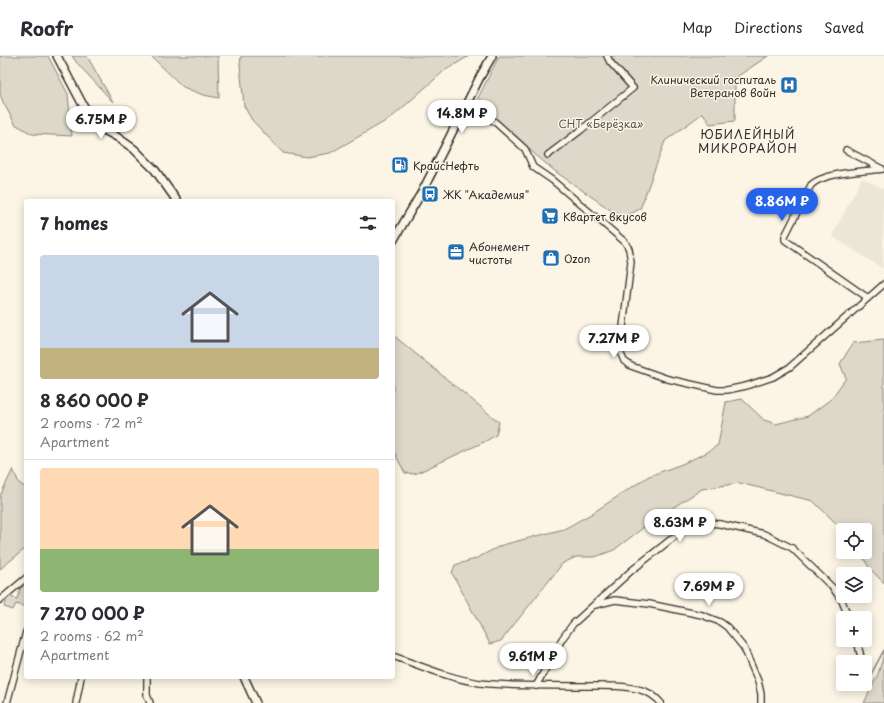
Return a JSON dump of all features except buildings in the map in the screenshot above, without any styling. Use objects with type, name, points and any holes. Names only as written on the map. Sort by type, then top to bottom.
[{"type":"street","points":[[57,56],[83,105],[92,118],[104,130],[134,149],[155,170],[176,199]]},
{"type":"street","points":[[395,238],[416,202],[492,56]]},
{"type":"street","points":[[548,155],[633,88],[610,62],[607,56]]},
{"type":"street","points":[[467,102],[495,122],[526,149],[533,167],[552,180],[625,242],[629,249],[631,262],[621,354],[624,361],[631,366],[668,379],[718,390],[727,390],[746,386],[773,377],[790,367],[884,284]]},
{"type":"street","points":[[846,150],[883,170]]},
{"type":"street","points":[[868,298],[785,240],[785,236],[811,185],[817,180],[828,176],[883,170]]},
{"type":"street","points":[[536,686],[562,639],[573,624],[631,571],[684,529],[693,524],[706,522],[764,534],[792,548],[833,588],[842,601],[846,611]]},
{"type":"street","points":[[0,600],[24,580]]},
{"type":"street","points":[[594,606],[614,600],[649,604],[702,615],[720,622],[727,627],[744,648],[758,681],[761,694],[761,703]]},
{"type":"street","points":[[7,703],[24,639]]},
{"type":"street","points":[[395,657],[466,680],[480,683],[536,686],[611,686],[641,690],[654,696],[661,703]]},
{"type":"street","points":[[76,703],[81,679]]},
{"type":"street","points":[[147,679],[147,695],[150,703]]},
{"type":"street","points":[[245,679],[256,703]]},
{"type":"shaded area","points":[[862,178],[884,189],[883,269],[832,236]]},
{"type":"green space","points":[[0,56],[48,56],[68,94],[72,136],[32,134],[15,124],[0,94]]},
{"type":"green space","points":[[72,56],[87,56],[113,102],[77,63]]},
{"type":"green space","points":[[151,56],[218,56],[219,98],[203,95],[183,87]]},
{"type":"green space","points":[[241,56],[469,56],[444,71],[391,118],[330,153],[307,157],[283,153],[252,120],[244,106],[240,65]]},
{"type":"green space","name":"СНТ «Берёзка»","points":[[499,56],[768,56],[735,78],[735,121],[710,124],[703,113],[665,141],[640,209],[622,218],[556,172],[475,104]]},
{"type":"green space","points":[[395,337],[499,422],[496,435],[484,442],[415,474],[405,473],[395,454]]},
{"type":"green space","points":[[884,340],[884,583],[872,571],[872,567],[869,567],[864,559],[872,559],[872,523],[836,523],[813,501],[739,483],[702,489],[652,521],[614,550],[595,557],[576,557],[563,563],[501,641],[490,644],[452,573],[455,565],[475,559],[502,545],[564,529],[591,514],[649,476],[682,464],[706,453],[718,445],[726,402],[742,399],[764,420],[776,424],[808,416],[831,399],[846,378],[840,364],[853,343]]},
{"type":"green space","points":[[13,469],[19,483],[24,487],[24,550],[0,569],[0,496]]},
{"type":"green space","points":[[21,586],[24,587],[24,606],[16,604],[13,610],[4,607],[8,596],[17,599]]},
{"type":"green space","points":[[884,654],[884,703],[864,703],[870,691],[872,691],[872,686],[878,674]]},
{"type":"waterway","points":[[872,672],[884,650]]},
{"type":"place","name":"Клинический госпиталь Ветеранов войн","points":[[789,85]]},
{"type":"place","name":"КрайсНефть","points":[[400,165]]},
{"type":"place","name":"ЖК \"Академия\"","points":[[430,194]]},
{"type":"place","name":"Квартет вкусов","points":[[550,216]]},
{"type":"place","name":"Абонемент чистоты","points":[[456,252]]},
{"type":"place","name":"Ozon","points":[[551,258]]},
{"type":"district","name":"ЮБИЛЕЙНЫЙ МИКРОРАЙОН","points":[[748,141]]}]
